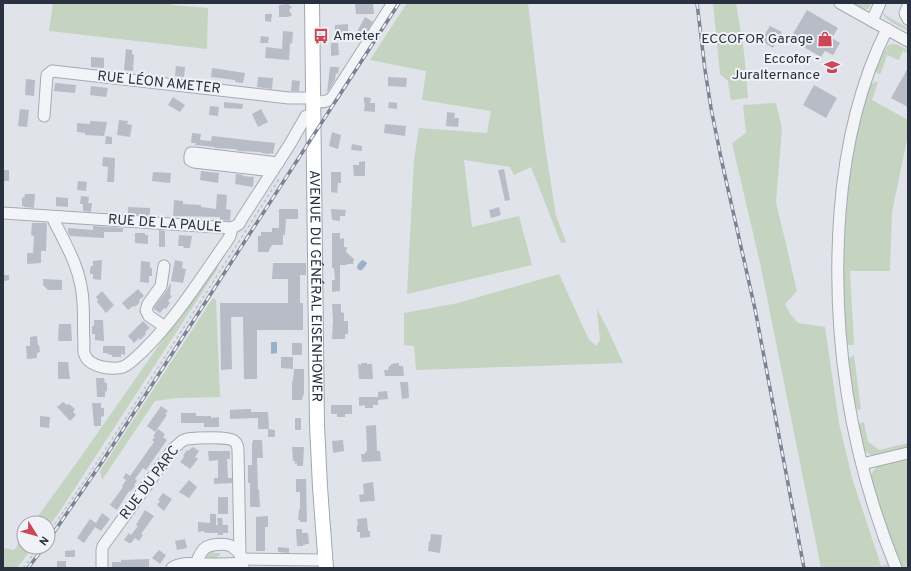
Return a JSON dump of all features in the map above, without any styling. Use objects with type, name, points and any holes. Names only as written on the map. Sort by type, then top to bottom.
[{"type":"main road","name":"AVENUE DU GÉNÉRAL EISENHOWER","points":[[312,3],[317,425],[326,564]]},
{"type":"street","name":"RUE LÉON AMETER","points":[[44,116],[47,75],[52,71],[289,98],[313,105],[325,102],[332,98],[393,3]]},
{"type":"street","points":[[840,3],[908,41]]},
{"type":"street","points":[[872,21],[880,3]]},
{"type":"street","points":[[908,6],[905,13],[906,17],[908,18]]},
{"type":"street","points":[[887,29],[878,46],[868,74],[852,128],[845,168],[837,262],[839,330],[848,400],[869,492],[896,568]]},
{"type":"street","name":"RUE DE LA PAULE","points":[[3,214],[232,228],[239,224],[277,170],[313,105]]},
{"type":"street","points":[[194,152],[277,170],[194,162],[190,160],[190,156],[194,152]]},
{"type":"street","points":[[54,217],[54,221],[71,254],[80,280],[83,303],[84,355],[94,364],[105,368],[122,367],[133,360],[165,327],[227,241],[232,228]]},
{"type":"street","points":[[164,266],[161,286],[148,304],[146,310],[149,316],[165,327]]},
{"type":"street","name":"RUE DU PARC","points":[[102,568],[102,550],[104,546],[173,449],[182,441],[190,438],[225,438],[231,439],[236,443],[238,450],[242,561]]},
{"type":"street","points":[[862,464],[908,453]]},
{"type":"street","points":[[196,563],[204,549],[214,544],[230,545],[236,549],[242,561]]},
{"type":"street","points":[[172,568],[179,565],[196,563],[204,564],[242,561],[326,564]]},
{"type":"path","points":[[56,522],[120,427],[277,170]]},
{"type":"path","points":[[24,568],[33,555]]},
{"type":"green space","points":[[53,3],[172,3],[172,5],[208,8],[207,49],[49,31]]},
{"type":"green space","points":[[407,3],[528,3],[544,139],[556,216],[566,242],[561,243],[531,167],[514,175],[510,167],[464,160],[472,227],[519,216],[532,265],[407,294],[414,160],[419,128],[487,133],[491,111],[422,100],[426,71],[370,60]]},
{"type":"green space","points":[[713,3],[736,3],[744,52],[748,98],[731,100],[728,81],[720,74]]},
{"type":"green space","points":[[848,3],[872,3],[868,9],[863,10]]},
{"type":"green space","points":[[885,4],[883,12],[885,15],[908,28],[908,31],[885,17],[882,10]]},
{"type":"green space","points":[[892,44],[908,50],[908,53],[903,51],[899,60],[887,55],[880,75],[874,71],[881,49],[885,50],[888,45]]},
{"type":"green space","points":[[874,82],[878,82],[872,100],[908,120],[908,135],[892,212],[890,271],[850,271],[854,345],[849,345],[846,344],[844,338],[843,234],[852,146],[864,97],[870,85]]},
{"type":"green space","points":[[776,103],[782,128],[776,202],[797,291],[785,304],[790,314],[798,323],[825,327],[839,423],[852,478],[881,566],[889,564],[891,568],[821,568],[760,263],[732,143],[746,133],[743,105]]},
{"type":"green space","points":[[219,263],[218,268],[58,514],[56,517],[56,515],[39,515],[80,458],[215,265]]},
{"type":"green space","points":[[559,274],[588,338],[596,346],[600,340],[597,309],[623,363],[416,370],[414,346],[404,345],[404,313],[458,303]]},
{"type":"green space","points":[[213,298],[216,300],[220,397],[177,398],[155,401],[102,480],[100,471]]},
{"type":"green space","points":[[854,355],[861,409],[859,410],[855,408],[848,359]]},
{"type":"green space","points":[[864,422],[868,442],[879,450],[908,443],[908,449],[874,456],[867,453],[863,448],[857,424]]},
{"type":"green space","points":[[908,458],[908,568],[900,568],[886,530],[871,478],[872,473],[877,466]]},
{"type":"green space","points":[[16,547],[16,555],[27,555],[17,568],[3,568],[3,548],[14,550]]},
{"type":"green space","points":[[214,547],[214,553],[220,553],[220,556],[217,556],[217,562],[206,559],[207,553]]},
{"type":"water","points":[[363,260],[367,263],[362,270],[359,270],[357,268]]},
{"type":"water","points":[[271,342],[277,342],[277,353],[271,354]]},
{"type":"building","points":[[355,3],[373,3],[374,14],[356,14]]},
{"type":"building","points":[[288,4],[292,7],[289,10],[292,15],[288,17],[279,17],[279,5]]},
{"type":"building","points":[[807,10],[838,28],[832,38],[840,43],[833,55],[825,51],[821,57],[790,39]]},
{"type":"building","points":[[265,14],[272,14],[271,22],[265,21]]},
{"type":"building","points":[[365,17],[373,22],[362,39],[355,35]]},
{"type":"building","points":[[348,24],[348,34],[335,34],[335,25]]},
{"type":"building","points":[[770,26],[782,32],[773,48],[761,41]]},
{"type":"building","points":[[283,31],[293,32],[292,44],[290,43],[289,60],[265,58],[266,47],[282,49]]},
{"type":"building","points":[[261,36],[269,37],[268,43],[260,43]]},
{"type":"building","points":[[331,43],[338,43],[339,55],[331,56]]},
{"type":"building","points":[[126,49],[132,50],[132,54],[134,55],[133,71],[124,70]]},
{"type":"building","points":[[91,57],[104,58],[104,68],[91,67]]},
{"type":"building","points":[[176,66],[185,67],[184,77],[175,76]]},
{"type":"building","points":[[330,67],[339,67],[338,74],[336,73],[335,80],[327,93]]},
{"type":"building","points":[[212,68],[245,73],[243,83],[235,82],[235,80],[211,77]]},
{"type":"building","points":[[908,68],[908,107],[891,98]]},
{"type":"building","points":[[258,77],[273,78],[272,89],[257,87]]},
{"type":"building","points":[[388,77],[407,78],[406,87],[388,86]]},
{"type":"building","points":[[26,79],[35,80],[34,96],[25,95]]},
{"type":"building","points":[[292,80],[300,81],[299,91],[291,91]]},
{"type":"building","points":[[55,83],[76,85],[75,93],[54,91]]},
{"type":"building","points":[[814,85],[837,98],[826,118],[803,105]]},
{"type":"building","points":[[91,86],[108,88],[106,97],[90,95]]},
{"type":"building","points":[[173,97],[185,105],[180,112],[168,105]]},
{"type":"building","points":[[364,97],[371,98],[370,103],[375,103],[375,112],[364,111]]},
{"type":"building","points":[[224,102],[243,104],[242,109],[224,108]]},
{"type":"building","points":[[389,102],[397,103],[397,109],[388,108]]},
{"type":"building","points":[[210,106],[219,107],[218,116],[209,115]]},
{"type":"building","points":[[20,109],[29,110],[27,127],[18,126]]},
{"type":"building","points":[[261,109],[268,122],[258,127],[252,114]]},
{"type":"building","points":[[447,112],[455,113],[454,118],[459,118],[458,127],[446,126]]},
{"type":"building","points":[[119,120],[128,121],[127,124],[132,125],[130,137],[117,135]]},
{"type":"building","points":[[90,121],[107,122],[104,136],[85,135],[85,133],[77,132],[77,123],[90,124]]},
{"type":"building","points":[[385,124],[406,126],[405,136],[384,133]]},
{"type":"building","points":[[332,132],[341,135],[338,149],[329,146]]},
{"type":"building","points":[[192,133],[201,134],[200,140],[211,141],[212,136],[275,143],[273,154],[195,145],[196,143],[191,143]]},
{"type":"building","points":[[106,136],[112,137],[112,144],[105,144]]},
{"type":"building","points":[[352,144],[362,146],[362,151],[351,150]]},
{"type":"building","points":[[103,157],[115,158],[114,182],[107,182],[108,167],[102,166]]},
{"type":"building","points":[[365,161],[365,176],[354,176],[353,165],[359,165],[359,162]]},
{"type":"building","points":[[504,169],[510,200],[505,201],[498,170]]},
{"type":"building","points":[[3,170],[9,170],[9,181],[3,181]]},
{"type":"building","points":[[201,171],[219,173],[218,183],[200,180]]},
{"type":"building","points":[[153,172],[171,173],[170,183],[152,181]]},
{"type":"building","points":[[331,172],[341,172],[341,183],[338,183],[337,193],[331,192]]},
{"type":"building","points":[[236,174],[254,177],[253,187],[235,184]]},
{"type":"building","points":[[78,181],[87,182],[86,191],[77,190]]},
{"type":"building","points":[[25,194],[35,194],[34,208],[22,206],[22,197],[24,198]]},
{"type":"building","points":[[217,194],[227,195],[226,209],[231,210],[230,221],[220,220],[220,217],[173,216],[174,200],[183,201],[183,204],[201,205],[201,207],[216,209]]},
{"type":"building","points":[[81,196],[89,197],[88,203],[92,203],[91,212],[83,211],[83,204],[80,204]]},
{"type":"building","points":[[56,197],[68,198],[68,207],[56,206]]},
{"type":"building","points":[[128,207],[150,208],[150,216],[128,214]]},
{"type":"building","points":[[499,207],[501,215],[491,218],[489,210]]},
{"type":"building","points":[[279,209],[298,209],[298,219],[286,219],[283,245],[272,245],[269,252],[258,252],[258,236],[261,236],[261,232],[272,232],[272,228],[279,228]]},
{"type":"building","points":[[331,209],[346,210],[345,216],[340,216],[340,221],[332,220]]},
{"type":"building","points":[[32,223],[47,223],[46,251],[41,251],[41,263],[27,264],[27,253],[33,253],[34,236],[31,235]]},
{"type":"building","points":[[93,226],[123,228],[123,232],[104,232],[104,238],[70,236],[68,232],[68,228],[93,230]]},
{"type":"building","points":[[159,230],[165,231],[165,247],[159,247]]},
{"type":"building","points":[[135,233],[145,233],[145,235],[148,235],[148,244],[135,243]]},
{"type":"building","points":[[332,233],[340,233],[340,239],[344,238],[344,247],[347,247],[346,252],[354,259],[353,264],[340,265],[340,291],[332,292],[332,280],[335,280],[334,268],[332,268]]},
{"type":"building","points":[[179,235],[192,236],[190,248],[178,246]]},
{"type":"building","points":[[102,260],[101,280],[93,279],[93,274],[90,274],[90,270],[91,266],[93,266],[93,261]]},
{"type":"building","points":[[175,260],[183,262],[182,268],[186,269],[183,283],[171,281]]},
{"type":"building","points":[[141,261],[150,262],[152,276],[149,276],[149,283],[140,282]]},
{"type":"building","points":[[273,263],[306,263],[306,275],[300,275],[300,303],[303,303],[303,330],[257,330],[257,379],[244,379],[243,317],[231,317],[232,369],[221,370],[220,303],[288,303],[288,279],[272,279]]},
{"type":"building","points":[[3,275],[9,275],[9,280],[4,281]]},
{"type":"building","points":[[43,279],[62,280],[62,290],[48,290],[43,285]]},
{"type":"building","points":[[171,282],[170,295],[172,296],[168,301],[170,303],[166,309],[164,308],[160,313],[154,309],[154,307]]},
{"type":"building","points":[[138,289],[144,296],[139,300],[140,302],[137,305],[128,310],[122,303]]},
{"type":"building","points":[[102,291],[114,305],[106,313],[97,302],[98,300],[96,297]]},
{"type":"building","points":[[332,304],[341,304],[341,312],[344,313],[344,321],[348,321],[348,334],[345,334],[345,339],[332,339]]},
{"type":"building","points":[[94,320],[103,320],[104,341],[95,340],[95,334],[92,334]]},
{"type":"building","points":[[143,321],[150,328],[145,332],[146,334],[140,340],[139,338],[134,343],[128,336]]},
{"type":"building","points":[[59,324],[71,324],[72,341],[58,341]]},
{"type":"building","points":[[37,336],[40,352],[37,353],[37,358],[27,359],[26,346],[30,346],[30,337]]},
{"type":"building","points":[[292,343],[302,343],[302,355],[292,355]]},
{"type":"building","points":[[103,346],[125,346],[125,355],[121,354],[121,357],[112,357],[112,355],[103,353]]},
{"type":"building","points":[[281,357],[293,357],[293,369],[281,368]]},
{"type":"building","points":[[58,362],[68,362],[70,379],[58,379]]},
{"type":"building","points":[[361,363],[372,364],[373,379],[359,379],[358,364],[361,365]]},
{"type":"building","points":[[399,363],[399,366],[403,366],[404,376],[385,376],[384,370],[388,370],[391,364]]},
{"type":"building","points":[[294,369],[304,369],[304,395],[302,400],[292,400],[292,381]]},
{"type":"building","points":[[96,378],[104,378],[105,383],[107,383],[105,397],[97,397]]},
{"type":"building","points":[[400,382],[408,382],[409,398],[402,399]]},
{"type":"building","points":[[387,391],[388,399],[378,400],[378,405],[373,405],[373,408],[365,408],[365,405],[359,406],[359,397],[378,397],[378,392]]},
{"type":"building","points":[[63,402],[67,405],[69,404],[75,409],[73,412],[76,415],[70,421],[57,407]]},
{"type":"building","points":[[92,403],[101,403],[101,408],[104,408],[104,416],[101,417],[101,426],[94,426]]},
{"type":"building","points":[[331,405],[352,405],[352,414],[345,414],[345,417],[337,417],[337,414],[331,414]]},
{"type":"building","points":[[161,406],[168,411],[165,414],[167,415],[155,432],[147,426]]},
{"type":"building","points":[[251,409],[251,412],[268,412],[269,429],[258,429],[258,418],[230,419],[230,410]]},
{"type":"building","points":[[181,413],[196,413],[196,416],[211,416],[211,418],[219,417],[219,427],[204,427],[204,423],[181,423]]},
{"type":"building","points":[[40,416],[50,417],[49,428],[40,427]]},
{"type":"building","points":[[295,418],[301,418],[301,430],[295,430]]},
{"type":"building","points":[[376,425],[377,451],[380,451],[381,461],[362,462],[361,454],[365,454],[367,451],[366,426]]},
{"type":"building","points":[[158,429],[165,434],[163,437],[167,440],[146,470],[143,468],[135,479],[137,481],[134,485],[135,486],[130,492],[129,491],[117,510],[110,505],[123,487],[122,486],[126,480],[123,478],[126,473],[130,476],[154,442],[152,440],[155,437],[153,436]]},
{"type":"building","points":[[268,429],[275,430],[275,437],[268,437]]},
{"type":"building","points":[[253,440],[262,440],[263,458],[257,458],[260,507],[250,507],[248,465],[252,465]]},
{"type":"building","points":[[343,440],[344,451],[333,453],[332,441]]},
{"type":"building","points":[[193,447],[199,451],[195,457],[198,459],[190,469],[180,462],[187,450],[188,451]]},
{"type":"building","points":[[292,447],[304,447],[303,466],[297,466],[297,463],[295,464],[295,461],[293,461]]},
{"type":"building","points":[[208,451],[230,451],[230,459],[227,459],[228,478],[232,478],[232,483],[214,484],[214,478],[218,478],[218,460],[209,461]]},
{"type":"building","points":[[296,479],[306,479],[307,522],[300,522],[300,520],[298,520],[300,509],[300,492],[296,492]]},
{"type":"building","points":[[189,480],[197,487],[189,498],[179,492]]},
{"type":"building","points":[[373,482],[375,501],[360,502],[359,495],[364,494],[363,484]]},
{"type":"building","points":[[163,493],[172,499],[164,511],[157,505],[160,501],[158,500]]},
{"type":"building","points":[[218,497],[228,497],[228,514],[218,514]]},
{"type":"building","points":[[145,510],[154,516],[141,534],[143,535],[139,541],[135,538],[131,543],[129,543],[124,540],[129,533],[131,535],[138,526],[136,525]]},
{"type":"building","points":[[102,513],[110,519],[101,531],[95,527],[84,543],[77,538],[90,519],[96,523]]},
{"type":"building","points":[[210,514],[216,514],[216,525],[218,525],[217,518],[222,518],[223,525],[228,525],[228,533],[218,535],[218,533],[205,533],[204,531],[198,532],[198,522],[210,523]]},
{"type":"building","points":[[268,516],[268,527],[265,527],[265,551],[256,551],[256,517]]},
{"type":"building","points":[[367,518],[370,537],[360,538],[360,532],[357,532],[357,519]]},
{"type":"building","points":[[296,529],[302,529],[302,533],[308,533],[309,544],[297,546]]},
{"type":"building","points":[[431,534],[442,535],[440,553],[428,551]]},
{"type":"building","points":[[185,539],[187,548],[177,550],[175,541]]},
{"type":"building","points":[[278,547],[289,548],[289,553],[278,552]]},
{"type":"building","points":[[75,550],[75,557],[65,557],[65,551]]},
{"type":"building","points":[[159,550],[166,555],[160,564],[152,558]]},
{"type":"building","points":[[149,559],[149,568],[112,568],[112,562],[121,562],[121,560]]},
{"type":"building","points":[[57,561],[66,561],[66,568],[57,568]]},
{"type":"railway","points":[[56,529],[104,459],[399,3]]},
{"type":"railway","points":[[697,3],[711,108],[755,309],[804,568]]},
{"type":"railway","points":[[28,568],[38,555]]},
{"type":"place","name":"Ameter","points":[[321,36]]},
{"type":"place","name":"ECCOFOR Garage","points":[[825,39]]},
{"type":"place","name":"Eccofor - Juralternance","points":[[832,67]]}]
